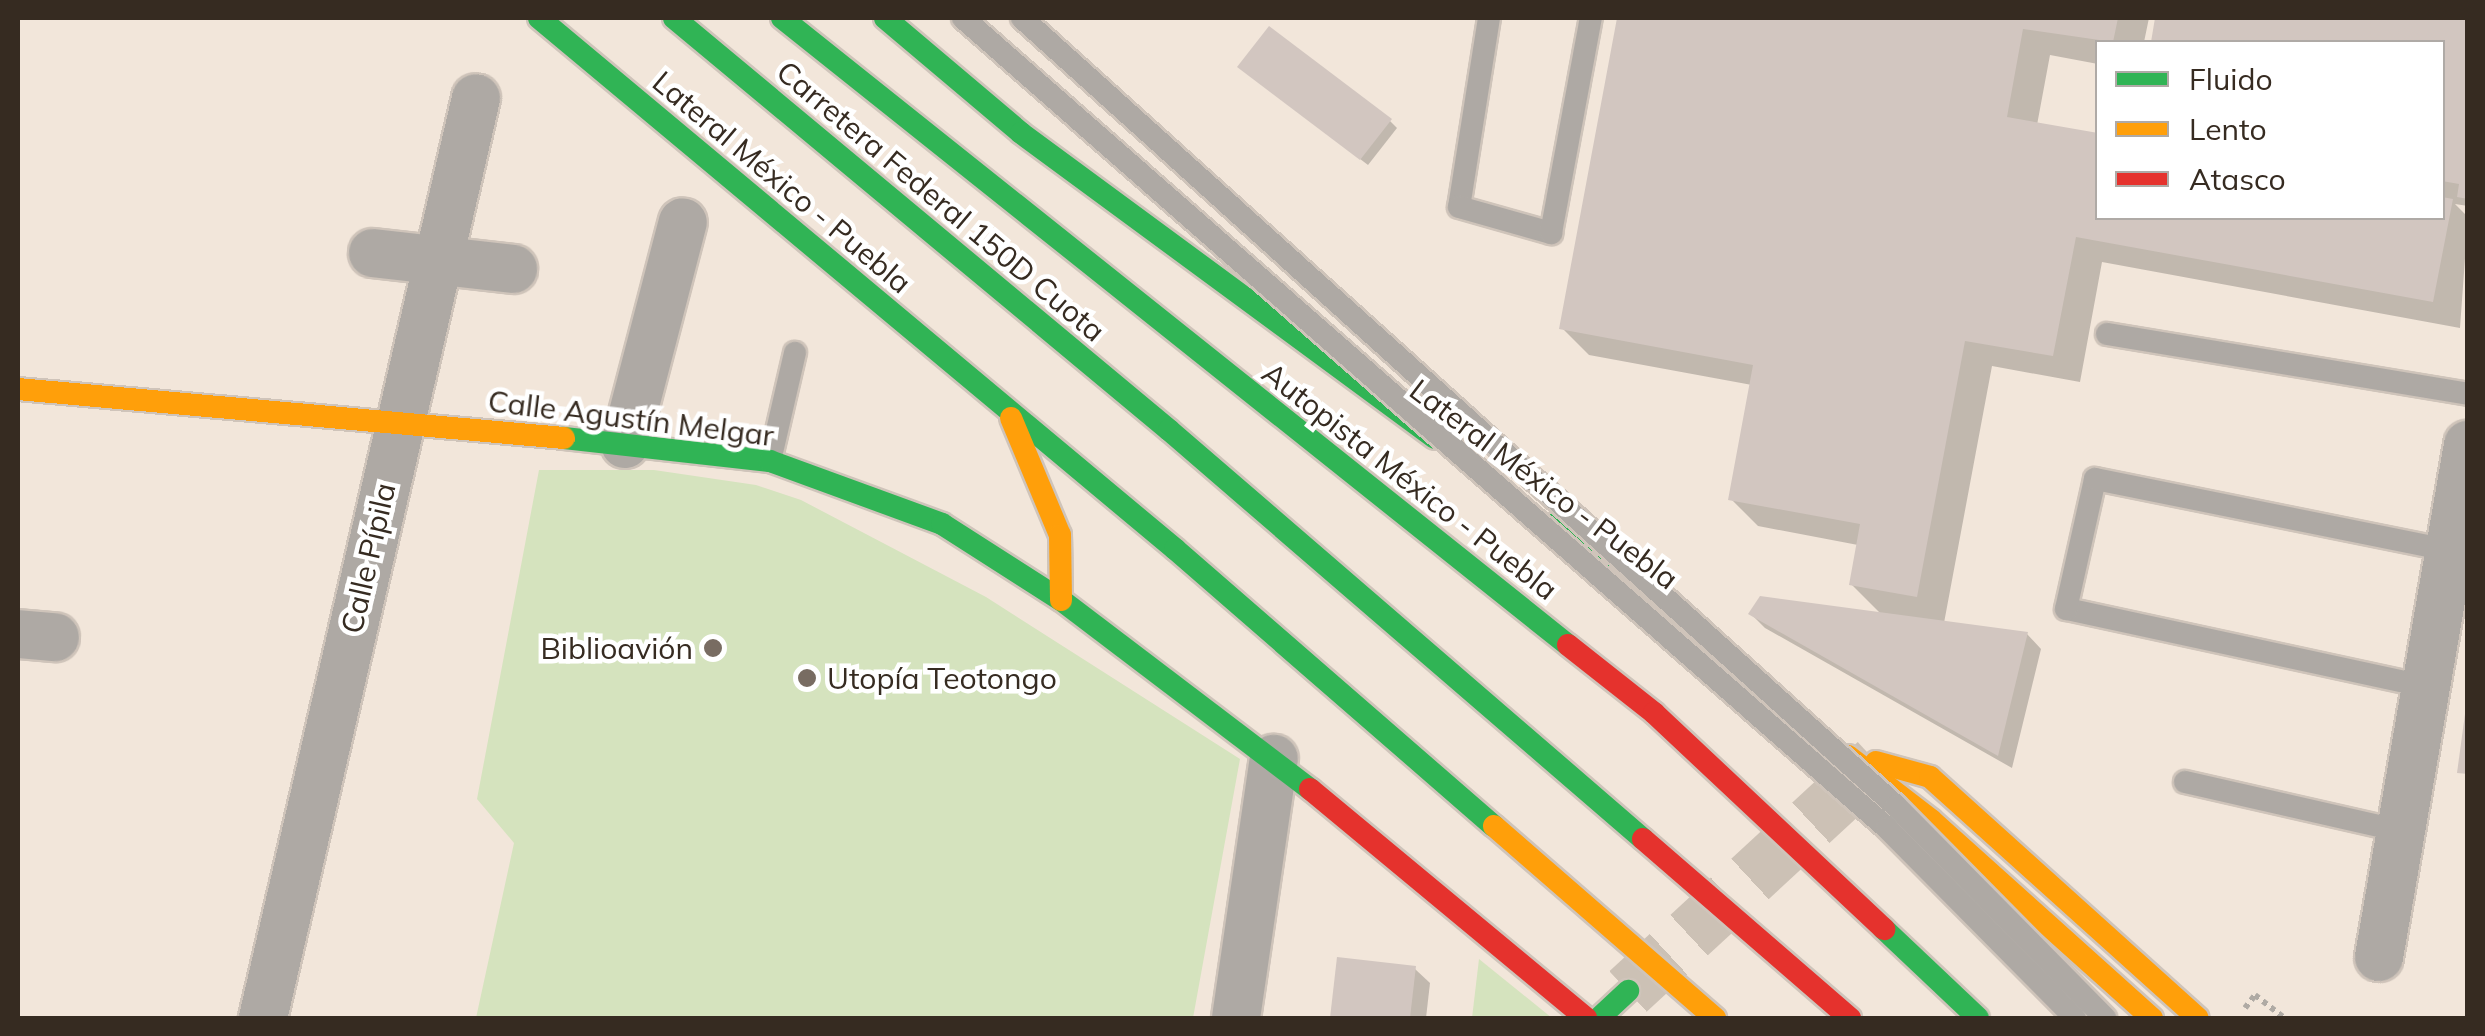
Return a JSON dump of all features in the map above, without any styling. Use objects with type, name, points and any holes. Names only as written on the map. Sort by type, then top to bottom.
[{"type":"main road","name":"Lateral México - Puebla","points":[[540,18],[1008,411],[1714,1018]]},
{"type":"main road","name":"Carretera Federal 150D Cuota","points":[[674,18],[1170,430],[1850,1018]]},
{"type":"main road","name":"Autopista México - Puebla","points":[[782,18],[1654,713],[1978,1018]]},
{"type":"main road","name":"Lateral México - Puebla","points":[[884,18],[1021,133],[1537,513],[1930,820],[2152,1018]]},
{"type":"main road","name":"Calle Agustín Melgar","points":[[18,389],[625,444],[770,462],[858,488],[942,524],[1061,600],[1274,760],[1586,1018]]},
{"type":"main road","points":[[1008,411],[1060,535],[1061,600]]},
{"type":"main road","points":[[1876,762],[1930,777],[2198,1018]]},
{"type":"main road","points":[[1599,1018],[1628,991]]},
{"type":"street","name":"Calle Pípila","points":[[263,1018],[399,422],[444,256],[476,98]]},
{"type":"street","points":[[625,444],[683,222]]},
{"type":"street","points":[[373,253],[444,256],[512,268]]},
{"type":"street","points":[[2379,957],[2397,830],[2468,445]]},
{"type":"street","points":[[1236,1018],[1274,760]]},
{"type":"lane","points":[[963,18],[1887,828],[2075,1018]]},
{"type":"lane","points":[[1022,18],[1896,806],[2105,1018]]},
{"type":"lane","points":[[1489,18],[1459,207],[1551,233],[1590,18]]},
{"type":"lane","points":[[2107,334],[2468,394]]},
{"type":"lane","points":[[770,462],[795,353]]},
{"type":"lane","points":[[2423,686],[2066,610],[2095,480],[2448,550]]},
{"type":"lane","points":[[2184,782],[2397,830]]},
{"type":"path","points":[[2256,995],[2284,1018]]},
{"type":"green space","name":"Utopía Teotongo","points":[[539,470],[654,470],[756,485],[801,500],[986,597],[1240,759],[1193,1018],[476,1018],[514,843],[477,799]]},
{"type":"green space","points":[[1479,959],[1552,1018],[1472,1018]]},
{"type":"building","points":[[1617,18],[2118,18],[2113,40],[2023,29],[2007,117],[2095,132],[2095,220],[2445,220],[2445,198],[2453,199],[2433,302],[2076,237],[2053,356],[1965,341],[1917,597],[1849,585],[1860,524],[1728,500],[1753,365],[1559,329]]},
{"type":"building","points":[[2155,18],[2468,18],[2468,199],[2457,197],[2459,184],[2445,182],[2445,40],[2151,40]]},
{"type":"building","points":[[1269,26],[1392,119],[1360,160],[1237,67]]},
{"type":"building","points":[[1760,596],[2028,632],[1998,756],[1748,614]]},
{"type":"building","points":[[2468,714],[2468,774],[2457,773]]},
{"type":"building","points":[[1337,957],[1416,966],[1410,1018],[1330,1018]]},
{"type":"tunnel","points":[[1628,991],[1876,762]]},
{"type":"traffic: fast","points":[[539,18],[1175,549],[1494,826]]},
{"type":"traffic: fast","points":[[674,18],[1169,430],[1643,839]]},
{"type":"traffic: fast","points":[[782,18],[1568,645]]},
{"type":"traffic: fast","points":[[885,18],[1021,133],[1435,438]]},
{"type":"traffic: fast","points":[[564,438],[770,461],[942,524],[1061,600],[1310,789]]},
{"type":"traffic: fast","points":[[1552,525],[1725,660]]},
{"type":"traffic: fast","points":[[1884,929],[1978,1018]]},
{"type":"traffic: fast","points":[[1599,1018],[1628,991]]},
{"type":"traffic: slow","points":[[18,389],[564,438]]},
{"type":"traffic: slow","points":[[1011,418],[1060,535],[1061,600]]},
{"type":"traffic: slow","points":[[1848,756],[1931,820],[2152,1018]]},
{"type":"traffic: slow","points":[[1876,762],[1930,777],[2198,1018]]},
{"type":"traffic: slow","points":[[1494,826],[1715,1018]]},
{"type":"traffic: jam","points":[[1568,645],[1654,713],[1884,929]]},
{"type":"traffic: jam","points":[[1310,789],[1586,1018]]},
{"type":"traffic: jam","points":[[1643,839],[1850,1018]]},
{"type":"place","name":"Biblioavión","points":[[713,648]]},
{"type":"place","name":"Utopía Teotongo","points":[[807,678]]}]
